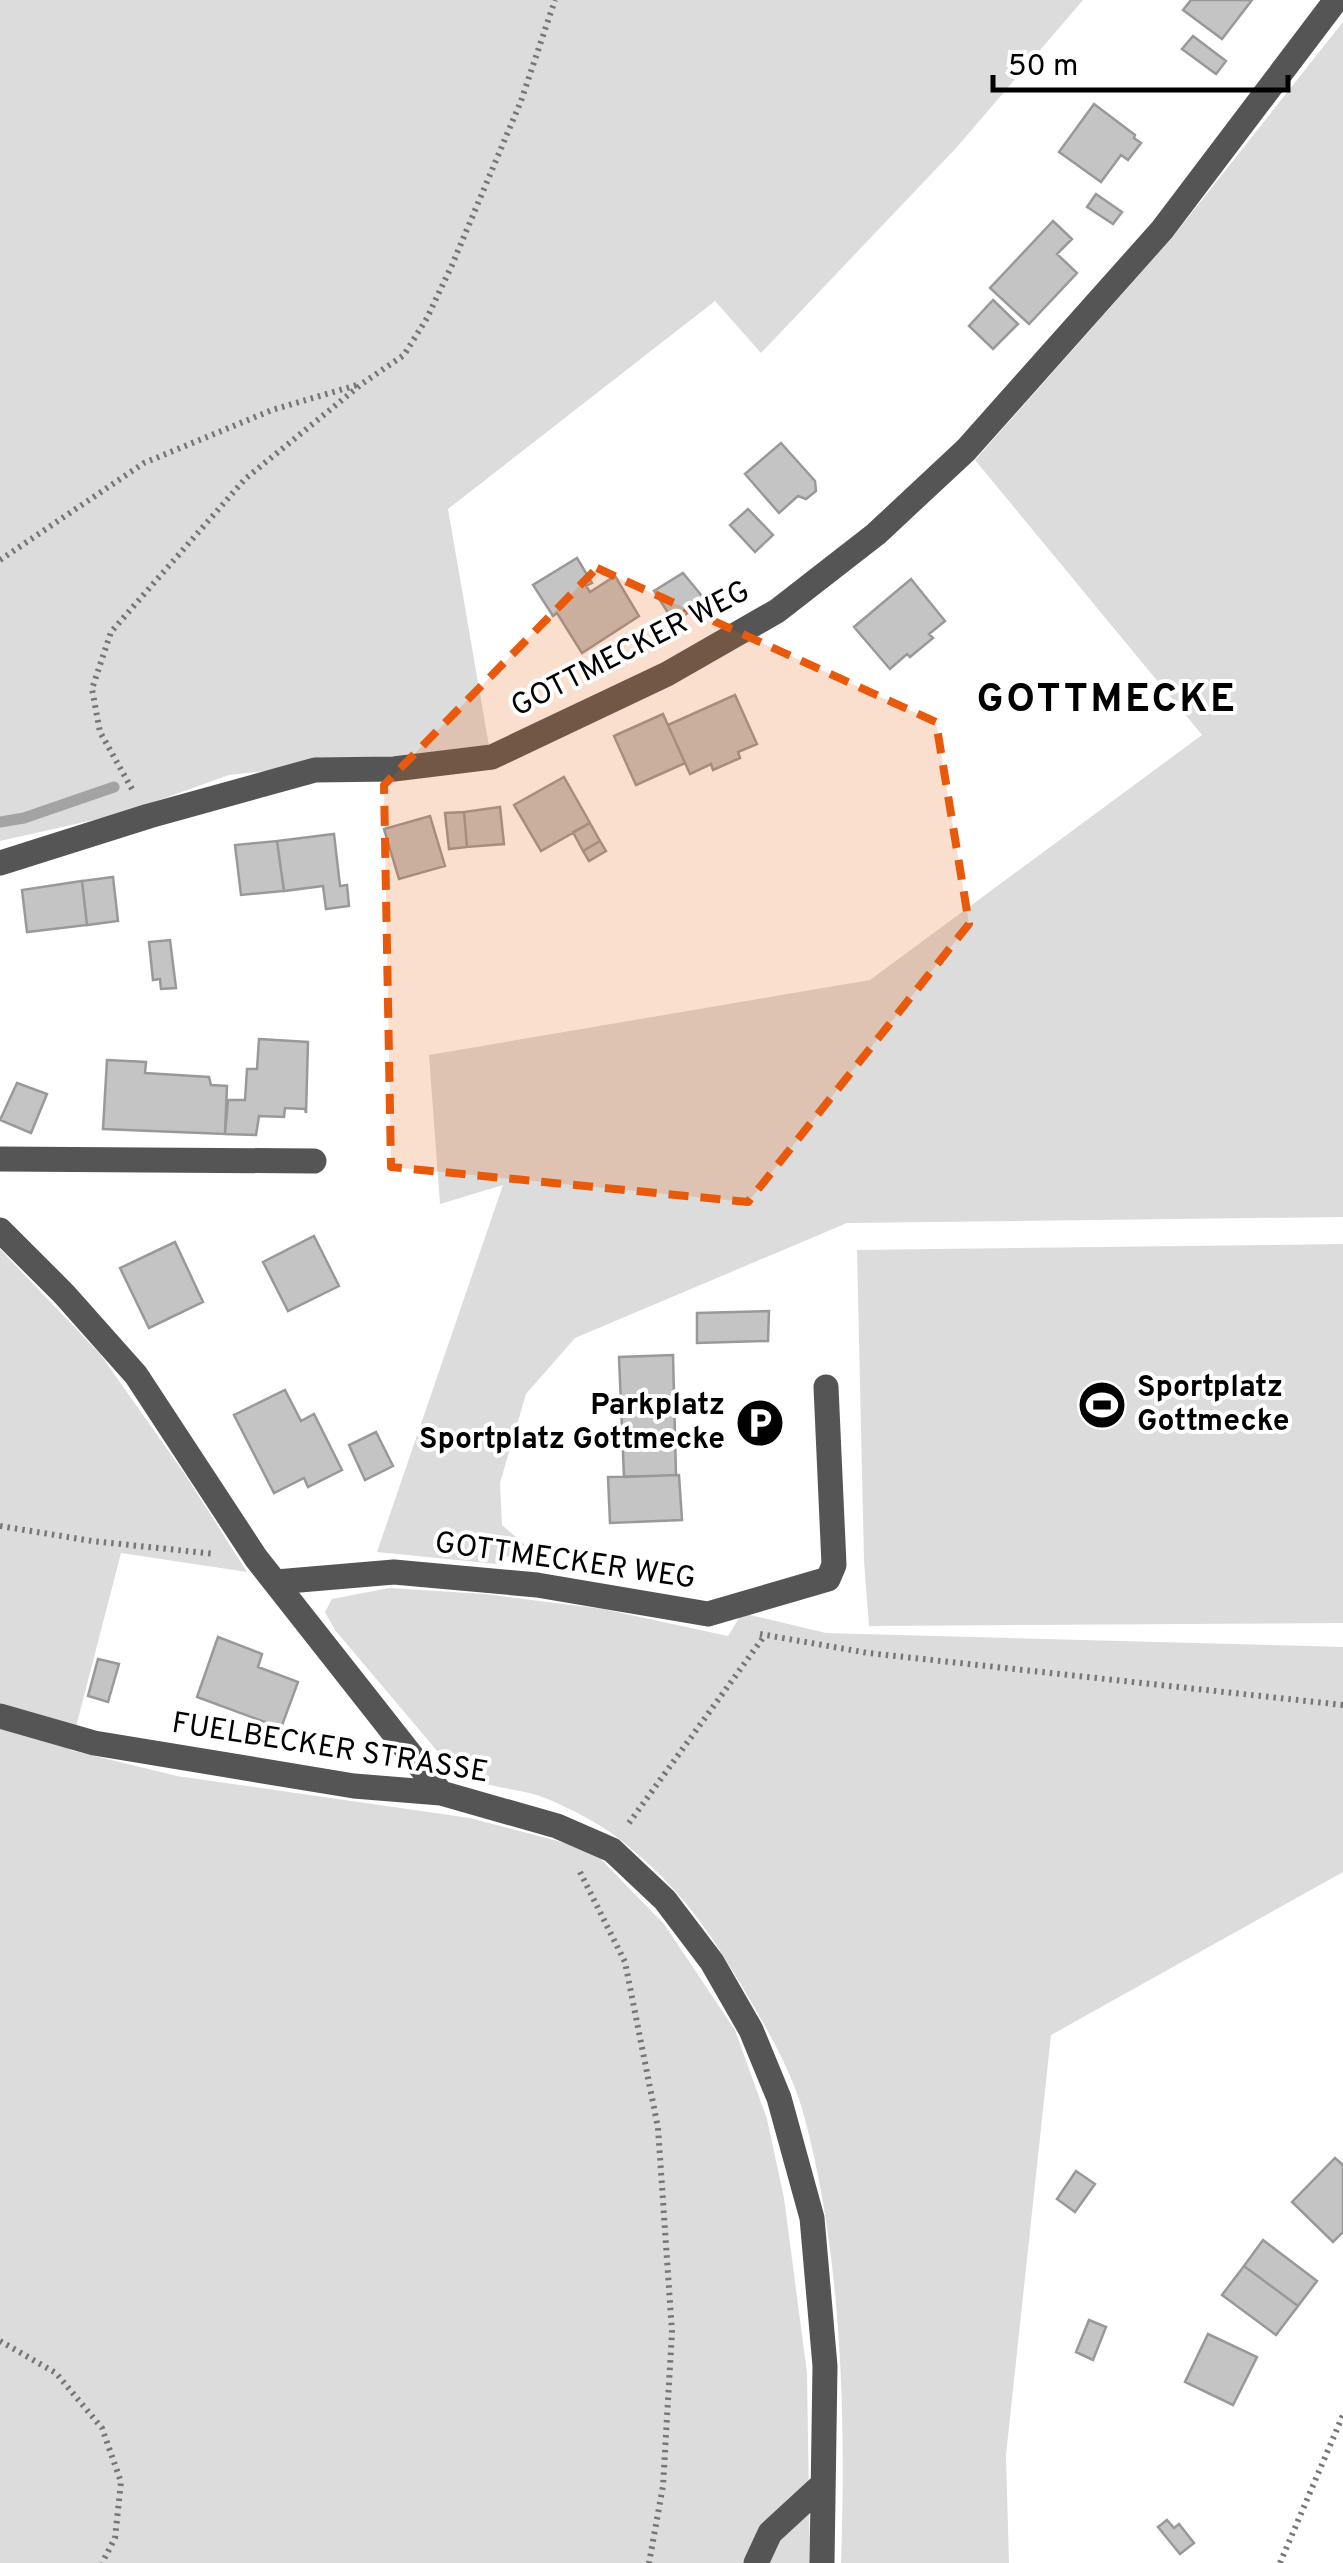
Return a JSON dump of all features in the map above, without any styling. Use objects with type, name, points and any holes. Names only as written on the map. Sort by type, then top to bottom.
[{"type":"street","name":"GOTTMECKER WEG","points":[[0,862],[314,770],[394,769],[492,758],[666,674],[777,611],[876,534],[966,450],[1162,230],[1336,0]]},
{"type":"street","points":[[0,1159],[314,1160]]},
{"type":"street","points":[[0,1230],[64,1294],[136,1376],[256,1558],[441,1794]]},
{"type":"street","name":"GOTTMECKER WEG","points":[[276,1582],[394,1572],[537,1585],[708,1614],[828,1579],[834,1564],[826,1387]]},
{"type":"street","name":"FUELBECKER STRASSE","points":[[0,1716],[94,1743],[354,1786],[441,1794],[557,1826],[612,1850],[666,1900],[712,1962],[751,2030],[779,2098],[812,2218],[825,2366],[822,2563]]},
{"type":"street","points":[[756,2563],[770,2534],[822,2485]]},
{"type":"path","points":[[148,816],[100,732],[92,688],[111,632],[245,480],[362,383],[404,355],[452,265],[522,101],[555,0]]},
{"type":"path","points":[[0,560],[144,463],[272,410],[362,383]]},
{"type":"path","points":[[0,1526],[92,1541],[256,1558]]},
{"type":"path","points":[[708,1614],[765,1635],[868,1653],[1343,1706]]},
{"type":"path","points":[[612,1850],[765,1635]]},
{"type":"path","points":[[557,1826],[625,1962],[658,2128],[672,2332],[663,2486],[649,2563]]},
{"type":"path","points":[[0,2341],[56,2373],[102,2428],[121,2482],[115,2538],[102,2563]]},
{"type":"path","points":[[1280,2563],[1343,2415]]},
{"type":"highlighted area","points":[[597,568],[936,722],[969,924],[748,1202],[391,1167],[384,785]]},
{"type":"shaded area","points":[[0,0],[1083,0],[957,147],[761,353],[715,301],[448,509],[489,746],[229,775],[120,814],[0,841]]},
{"type":"shaded area","points":[[1343,22],[1343,1217],[847,1223],[575,1338],[526,1394],[500,1483],[502,1525],[525,1545],[497,1564],[377,1552],[503,1185],[440,1204],[429,1055],[870,980],[1202,735],[975,460],[1171,239]]},
{"type":"shaded area","name":"Sportplatz Gottmecke","points":[[1343,1244],[1343,1623],[869,1626],[857,1250]]},
{"type":"shaded area","points":[[0,1249],[100,1354],[184,1473],[247,1572],[121,1553],[70,1750],[177,1776],[470,1818],[592,1850],[664,1924],[735,2030],[767,2119],[784,2198],[807,2373],[810,2563],[0,2563]]},
{"type":"shaded area","points":[[389,1588],[485,1594],[603,1609],[728,1636],[742,1613],[826,1633],[1343,1647],[1343,1872],[1051,2035],[1006,2455],[1009,2563],[841,2563],[843,2451],[833,2278],[816,2166],[798,2095],[784,2062],[713,1940],[653,1868],[614,1835],[563,1806],[533,1794],[472,1780],[454,1771],[335,1630],[325,1612],[332,1599]]},
{"type":"building","points":[[1191,0],[1252,0],[1222,39],[1183,10]]},
{"type":"building","points":[[1193,36],[1226,61],[1216,74],[1182,49]]},
{"type":"building","points":[[1094,104],[1141,143],[1128,160],[1121,155],[1101,182],[1059,152]]},
{"type":"building","points":[[1096,194],[1122,212],[1113,224],[1087,207]]},
{"type":"building","points":[[1053,221],[1072,239],[1057,254],[1077,273],[1029,324],[990,288]]},
{"type":"building","points":[[993,300],[1018,324],[993,349],[969,326]]},
{"type":"building","points":[[781,443],[815,481],[816,491],[806,499],[798,496],[779,513],[745,474]]},
{"type":"building","points":[[748,509],[773,535],[755,552],[730,525]]},
{"type":"building","points":[[577,558],[592,583],[586,586],[590,592],[615,576],[639,616],[582,653],[557,613],[553,616],[533,585]]},
{"type":"building","points":[[683,573],[706,601],[674,622],[654,591]]},
{"type":"building","points":[[911,579],[945,621],[929,634],[933,638],[890,669],[854,627]]},
{"type":"building","points":[[735,695],[757,744],[738,752],[740,758],[713,770],[711,764],[690,774],[668,725]]},
{"type":"building","points":[[663,714],[685,763],[636,785],[614,736]]},
{"type":"building","points":[[564,777],[590,823],[541,851],[514,805]]},
{"type":"building","points":[[500,807],[504,844],[467,847],[464,812]]},
{"type":"building","points":[[464,812],[467,847],[449,849],[445,813]]},
{"type":"building","points":[[430,816],[445,866],[399,879],[384,829]]},
{"type":"building","points":[[590,823],[600,841],[583,851],[573,832]]},
{"type":"building","points":[[334,834],[340,886],[347,885],[349,906],[326,909],[323,886],[284,891],[277,841]]},
{"type":"building","points":[[277,841],[284,891],[241,895],[235,845]]},
{"type":"building","points":[[600,841],[606,851],[589,861],[583,851]]},
{"type":"building","points":[[113,877],[118,921],[87,925],[82,881]]},
{"type":"building","points":[[82,881],[87,925],[27,932],[22,890]]},
{"type":"building","points":[[170,940],[176,988],[161,989],[160,979],[153,980],[149,942]]},
{"type":"building","points":[[259,1039],[308,1042],[306,1113],[305,1109],[285,1108],[284,1117],[259,1116],[256,1135],[225,1134],[228,1100],[245,1100],[247,1069],[257,1069]]},
{"type":"building","points":[[107,1060],[146,1062],[145,1073],[209,1077],[211,1085],[227,1086],[225,1134],[103,1129]]},
{"type":"building","points":[[17,1083],[47,1094],[31,1133],[0,1120]]},
{"type":"building","points":[[314,1236],[339,1286],[288,1311],[263,1262]]},
{"type":"building","points":[[175,1242],[203,1302],[149,1328],[120,1268]]},
{"type":"building","points":[[769,1311],[768,1341],[697,1343],[697,1313]]},
{"type":"building","points":[[673,1355],[676,1475],[624,1477],[619,1357]]},
{"type":"building","points":[[285,1390],[301,1421],[314,1414],[342,1470],[308,1487],[304,1478],[274,1493],[234,1415]]},
{"type":"building","points":[[376,1432],[393,1466],[365,1480],[349,1445]]},
{"type":"building","points":[[679,1475],[682,1520],[610,1523],[608,1477]]},
{"type":"building","points":[[218,1637],[262,1654],[258,1667],[298,1682],[281,1728],[197,1697]]},
{"type":"building","points":[[98,1659],[119,1664],[108,1702],[88,1696]]},
{"type":"building","points":[[1335,2158],[1343,2165],[1343,2232],[1333,2242],[1292,2202]]},
{"type":"building","points":[[1076,2171],[1095,2184],[1075,2212],[1057,2199]]},
{"type":"building","points":[[1263,2240],[1317,2281],[1298,2306],[1244,2266]]},
{"type":"building","points":[[1244,2266],[1298,2306],[1276,2335],[1222,2295]]},
{"type":"building","points":[[1089,2320],[1106,2327],[1093,2360],[1076,2352]]},
{"type":"building","points":[[1208,2334],[1257,2357],[1233,2405],[1185,2382]]},
{"type":"building","points":[[1167,2520],[1174,2528],[1179,2524],[1194,2543],[1180,2554],[1158,2527]]},
{"type":"waterway","name":"GOTTMECKE","points":[[0,822],[24,818],[114,787]]},
{"type":"place","name":"Sportplatz Gottmecke","points":[[1102,1405]]},
{"type":"place","name":"Parkplatz Sportplatz Gottmecke","points":[[760,1423]]},
{"type":"district","name":"GOTTMECKE","points":[[1107,701]]}]
